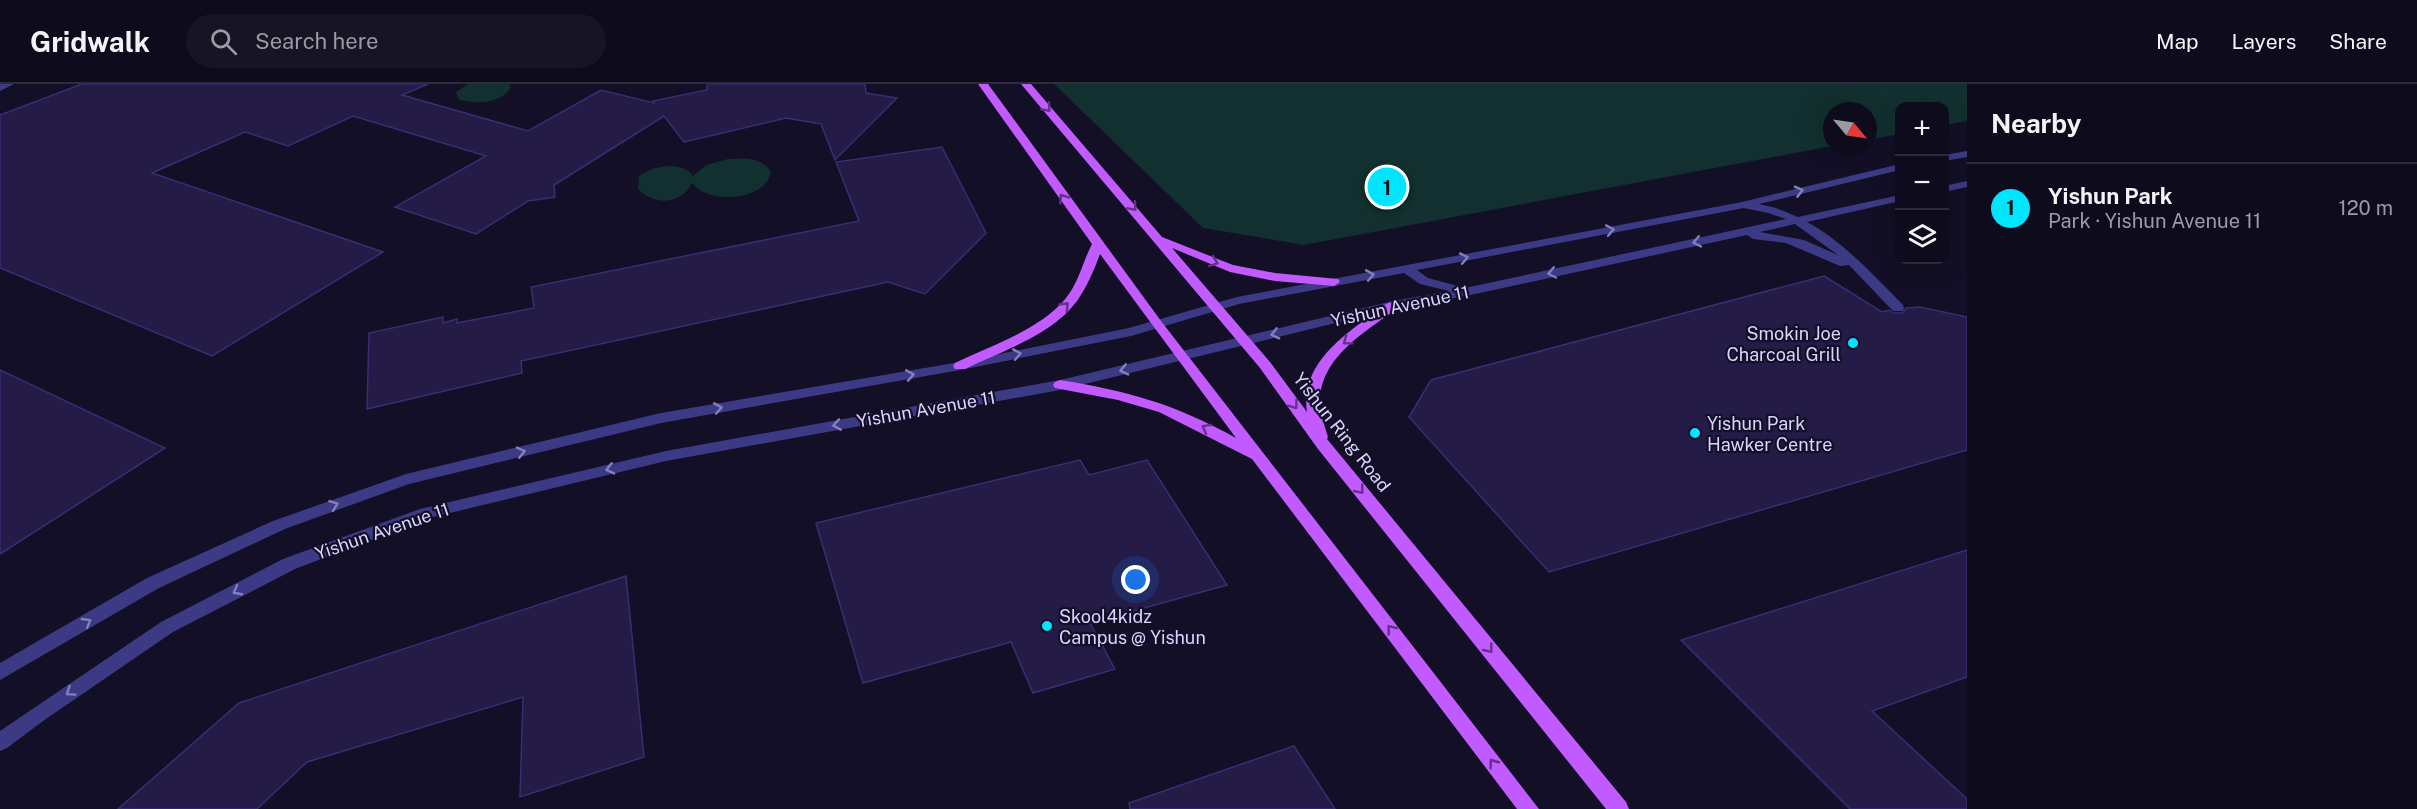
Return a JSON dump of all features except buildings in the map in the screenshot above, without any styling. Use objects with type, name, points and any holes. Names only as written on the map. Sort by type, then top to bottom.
[{"type":"main road","points":[[983,84],[1156,324],[1529,809]]},
{"type":"main road","name":"Yishun Ring Road","points":[[1026,84],[1245,341],[1323,445],[1619,809]]},
{"type":"main road","points":[[1160,239],[1230,268],[1275,277],[1334,282]]},
{"type":"main road","points":[[960,366],[1051,320],[1070,302],[1083,281],[1097,245]]},
{"type":"main road","points":[[1323,445],[1312,401],[1318,370],[1337,348],[1393,305]]},
{"type":"main road","points":[[1060,385],[1152,404],[1190,419],[1257,457]]},
{"type":"street","points":[[0,87],[9,84]]},
{"type":"street","points":[[1949,157],[1967,154]]},
{"type":"street","name":"Yishun Avenue 11","points":[[0,672],[153,583],[279,525],[406,479],[661,418],[960,366],[1131,332],[1217,307],[1334,282],[1742,205],[1895,168]]},
{"type":"street","points":[[1949,188],[1967,184]]},
{"type":"street","name":"Yishun Avenue 11","points":[[0,742],[36,715],[167,627],[289,564],[426,513],[666,456],[1060,385],[1393,305],[1466,292],[1895,199]]},
{"type":"street","points":[[1742,205],[1775,211],[1795,220],[1834,245],[1898,308]]},
{"type":"street","points":[[1731,235],[1767,235],[1798,242],[1817,248],[1863,272]]},
{"type":"street","points":[[1407,269],[1424,281],[1466,292]]},
{"type":"green space","points":[[468,84],[509,84],[511,87],[501,97],[487,102],[458,99],[456,92]]},
{"type":"green space","points":[[1054,84],[1967,84],[1967,121],[1949,124],[1949,102],[1895,102],[1895,135],[1877,138],[1877,102],[1823,102],[1823,148],[1304,245],[1203,228]]},
{"type":"green space","points":[[728,159],[758,161],[771,172],[767,182],[759,189],[736,197],[710,195],[692,183],[681,196],[667,201],[644,195],[638,189],[639,176],[660,167],[675,166],[688,171],[693,176],[706,165]]},
{"type":"place","name":"Yishun Park","points":[[1387,187]]},
{"type":"place","name":"Smokin Joe Charcoal Grill","points":[[1853,343]]},
{"type":"place","name":"Yishun Park Hawker Centre","points":[[1695,433]]},
{"type":"place","name":"Skool4kidz Campus @ Yishun","points":[[1047,626]]}]
